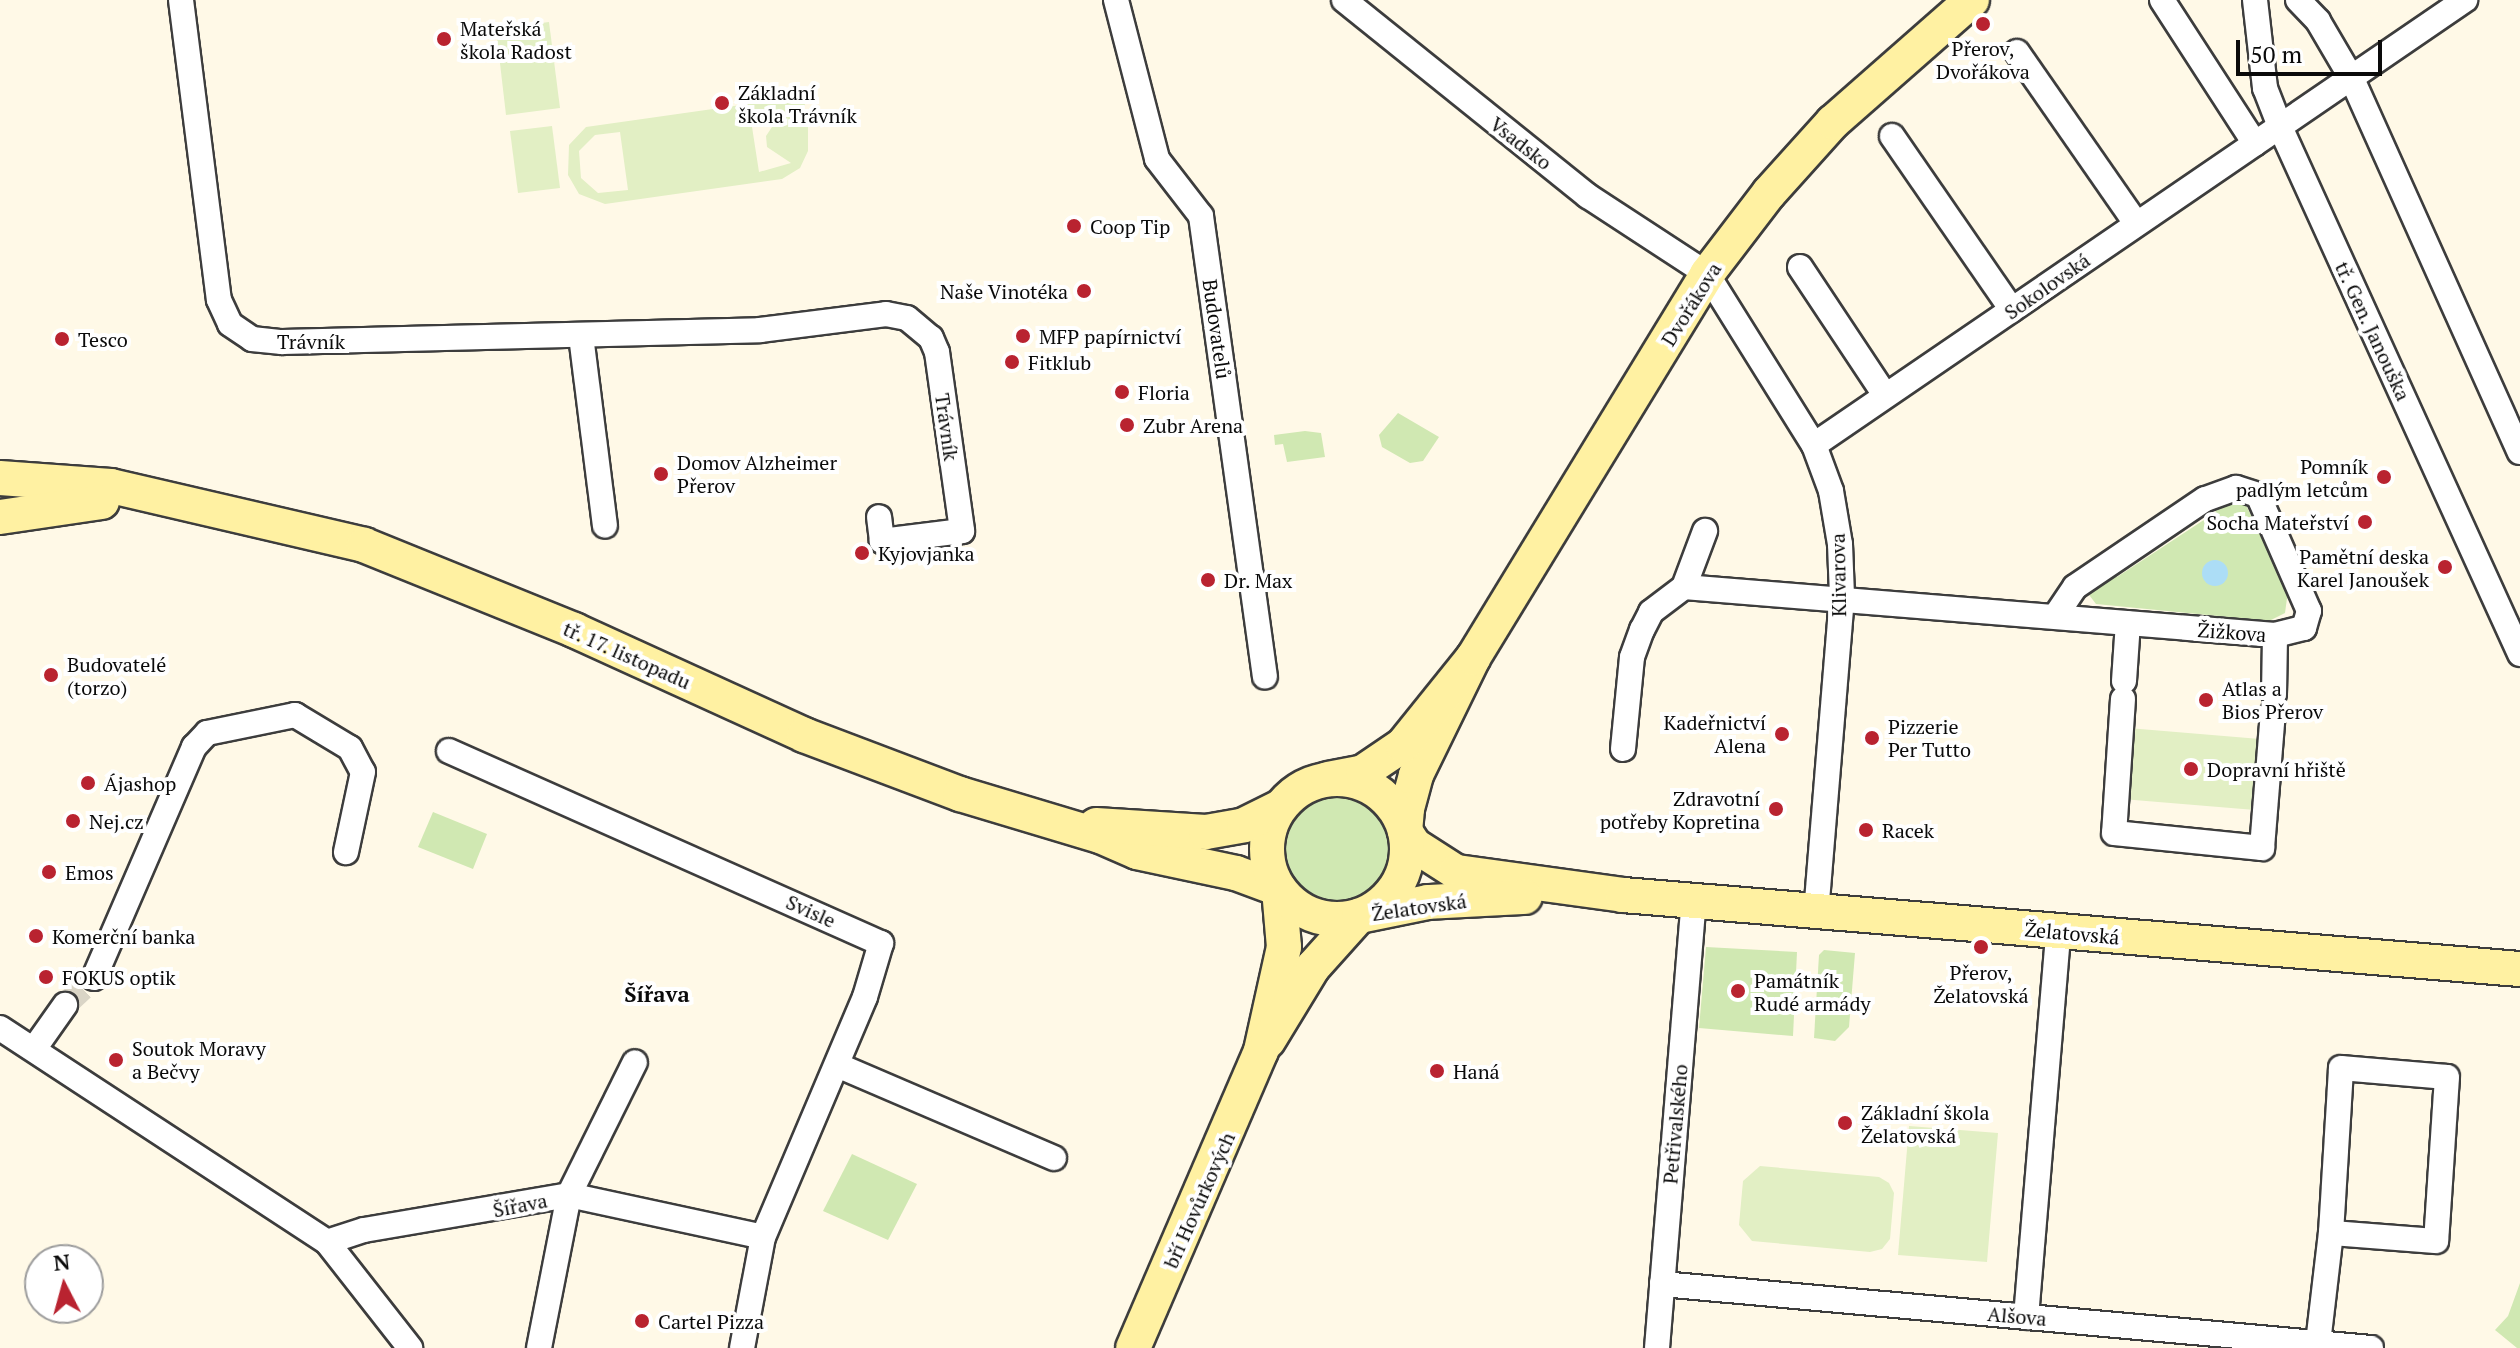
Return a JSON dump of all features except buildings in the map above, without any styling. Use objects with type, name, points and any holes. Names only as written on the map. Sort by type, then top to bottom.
[{"type":"main road","name":"Dvořákova","points":[[1405,831],[1416,775],[1473,658],[1707,274],[1833,122],[1972,0]]},
{"type":"main road","name":"tř. 17. listopadu","points":[[0,478],[111,486],[364,545],[561,624],[804,735],[960,794],[1137,852],[1236,873],[1279,889]]},
{"type":"main road","name":"tř. 17. listopadu","points":[[0,517],[121,501],[210,507]]},
{"type":"main road","name":"Dvořákova","points":[[1328,779],[1363,772],[1391,757],[1473,658]]},
{"type":"main road","points":[[1328,779],[1356,781],[1381,794],[1405,831],[1406,861],[1395,889],[1359,916],[1315,916],[1279,889],[1266,846],[1280,807],[1301,788],[1328,779]]},
{"type":"main road","name":"tř. 17. listopadu","points":[[1040,818],[1206,832],[1244,825],[1280,807]]},
{"type":"main road","name":"Želatovská","points":[[1405,831],[1423,855],[1456,872],[1623,895],[2520,969]]},
{"type":"main road","name":"bří Hovůrkových","points":[[1261,1051],[1284,947],[1279,889]]},
{"type":"main road","name":"Želatovská","points":[[1359,916],[1428,902],[1623,895]]},
{"type":"main road","name":"bří Hovůrkových","points":[[1133,1348],[1261,1051],[1313,967],[1359,916]]},
{"type":"street","name":"Trávník","points":[[181,0],[219,300],[230,324],[252,339],[282,342],[760,330],[886,314],[907,318],[931,338],[937,352],[962,531],[882,541],[879,517]]},
{"type":"street","name":"Budovatelů","points":[[1116,0],[1157,159],[1201,216],[1265,677]]},
{"type":"street","name":"Vsadsko","points":[[1344,0],[1588,196],[1707,274]]},
{"type":"street","points":[[2162,0],[2255,144]]},
{"type":"street","name":"tř. Gen. Janouška","points":[[2255,0],[2265,88],[2281,129],[2520,654]]},
{"type":"street","points":[[2298,0],[2318,21],[2352,79],[2517,438]]},
{"type":"street","name":"Sokolovská","points":[[1814,445],[2136,223],[2281,129],[2465,0]]},
{"type":"street","points":[[2017,52],[2136,223]]},
{"type":"street","points":[[1892,136],[2012,310]]},
{"type":"street","points":[[1800,267],[1885,395]]},
{"type":"street","name":"Klivarova","points":[[1707,274],[1814,445],[1834,504],[1842,597],[1816,910]]},
{"type":"street","points":[[581,336],[605,525]]},
{"type":"street","name":"Žižkova","points":[[1684,587],[2057,614],[2275,635],[2304,628],[2309,611],[2258,495],[2236,488],[2205,499],[2075,587],[2057,614]]},
{"type":"street","points":[[1623,749],[1632,657],[1642,630],[1651,612],[1684,587],[1705,531]]},
{"type":"street","points":[[2128,623],[2114,833],[2262,848],[2275,635]]},
{"type":"street","points":[[94,978],[194,747],[207,733],[295,715],[350,748],[363,772],[346,852]]},
{"type":"street","name":"Svisle","points":[[449,751],[881,943],[837,1065],[763,1237],[742,1348]]},
{"type":"street","name":"Petřivalského","points":[[1657,1348],[1694,899]]},
{"type":"street","points":[[2026,1317],[2058,932]]},
{"type":"street","points":[[34,1049],[65,1005]]},
{"type":"street","points":[[0,1028],[327,1242],[410,1348]]},
{"type":"street","name":"Šířava","points":[[327,1242],[364,1230],[569,1195],[635,1062]]},
{"type":"street","points":[[837,1065],[1054,1158]]},
{"type":"street","points":[[2318,1343],[2331,1233],[2341,1068],[2447,1077],[2436,1241],[2331,1233]]},
{"type":"street","points":[[539,1348],[569,1195],[763,1237]]},
{"type":"street","name":"Alšova","points":[[1662,1284],[2371,1348]]},
{"type":"green space","points":[[549,22],[560,108],[506,115],[496,29]]},
{"type":"green space","points":[[804,96],[805,106],[799,108],[808,127],[808,151],[800,168],[782,179],[605,204],[579,194],[568,175],[569,145],[586,127]],"holes":[[[782,112],[766,136],[767,147],[791,163],[759,172],[750,114]],[[620,132],[628,190],[598,193],[581,178],[579,151],[595,135]]]},
{"type":"green space","points":[[552,126],[560,188],[518,193],[510,131]]},
{"type":"green space","points":[[1398,413],[1439,437],[1423,461],[1410,463],[1382,447],[1379,435]]},
{"type":"green space","points":[[1305,431],[1321,433],[1325,457],[1287,462],[1283,444],[1275,445],[1274,435]]},
{"type":"green space","points":[[2205,499],[2243,499],[2288,591],[2285,613],[2269,621],[2096,604],[2080,583],[2109,564],[2117,577],[2216,512]]},
{"type":"green space","name":"Dopravní hřiště","points":[[2128,728],[2260,739],[2255,810],[2122,799]]},
{"type":"green space","points":[[1334,794],[1356,798],[1374,811],[1387,829],[1391,851],[1387,873],[1374,891],[1356,904],[1334,908],[1312,904],[1294,891],[1281,873],[1277,851],[1281,829],[1294,811],[1312,798]]},
{"type":"green space","points":[[433,812],[487,834],[473,869],[418,847]]},
{"type":"green space","points":[[1706,947],[1797,952],[1793,1036],[1699,1028]]},
{"type":"green space","points":[[1824,950],[1855,953],[1849,1027],[1835,1041],[1814,1038],[1819,955]]},
{"type":"green space","points":[[1909,1126],[1998,1133],[1987,1262],[1898,1255]]},
{"type":"green space","points":[[852,1154],[917,1184],[888,1240],[823,1211]]},
{"type":"green space","points":[[1760,1166],[1879,1177],[1889,1183],[1894,1193],[1890,1239],[1882,1249],[1870,1252],[1752,1241],[1739,1225],[1743,1181]]},
{"type":"green space","points":[[2520,1283],[2520,1348],[2517,1348],[2495,1330],[2508,1316]]},
{"type":"water","points":[[2215,560],[2224,564],[2228,573],[2224,582],[2215,586],[2206,582],[2202,573],[2206,564]]},
{"type":"tunnel","points":[[65,1005],[94,978]]},
{"type":"place","name":"Přerov, Dvořákova","points":[[1983,24]]},
{"type":"place","name":"Mateřská škola Radost","points":[[444,39]]},
{"type":"place","name":"Základní škola Trávník","points":[[722,103]]},
{"type":"place","name":"Coop Tip","points":[[1074,226]]},
{"type":"place","name":"Naše Vinotéka","points":[[1084,291]]},
{"type":"place","name":"MFP papírnictví","points":[[1023,336]]},
{"type":"place","name":"Tesco","points":[[62,339]]},
{"type":"place","name":"Fitklub","points":[[1012,362]]},
{"type":"place","name":"Floria","points":[[1122,392]]},
{"type":"place","name":"Zubr Arena","points":[[1127,425]]},
{"type":"place","name":"Domov Alzheimer Přerov","points":[[661,474]]},
{"type":"place","name":"Pomník padlým letcům","points":[[2384,477]]},
{"type":"place","name":"Socha Mateřství","points":[[2365,522]]},
{"type":"place","name":"Kyjovjanka","points":[[862,553]]},
{"type":"place","name":"Pamětní deska Karel Janoušek","points":[[2445,567]]},
{"type":"place","name":"Dr. Max","points":[[1208,580]]},
{"type":"place","name":"Budovatelé (torzo)","points":[[51,675]]},
{"type":"place","name":"Atlas a Bios Přerov","points":[[2206,700]]},
{"type":"place","name":"Kadeřnictví Alena","points":[[1782,734]]},
{"type":"place","name":"Pizzerie Per Tutto","points":[[1872,738]]},
{"type":"place","name":"Dopravní hřiště","points":[[2191,769]]},
{"type":"place","name":"Ájashop","points":[[88,783]]},
{"type":"place","name":"Zdravotní potřeby Kopretina","points":[[1776,809]]},
{"type":"place","name":"Nej.cz","points":[[73,821]]},
{"type":"place","name":"Racek","points":[[1866,830]]},
{"type":"place","name":"Emos","points":[[49,872]]},
{"type":"place","name":"Komerční banka","points":[[36,936]]},
{"type":"place","name":"Přerov, Želatovská","points":[[1981,947]]},
{"type":"place","name":"FOKUS optik","points":[[46,977]]},
{"type":"place","name":"Památník Rudé armády","points":[[1738,991]]},
{"type":"place","name":"Soutok Moravy a Bečvy","points":[[116,1060]]},
{"type":"place","name":"Haná","points":[[1437,1071]]},
{"type":"place","name":"Základní škola Želatovská","points":[[1845,1123]]},
{"type":"place","name":"Cartel Pizza","points":[[642,1321]]},
{"type":"district","name":"Šířava","points":[[657,994]]}]
